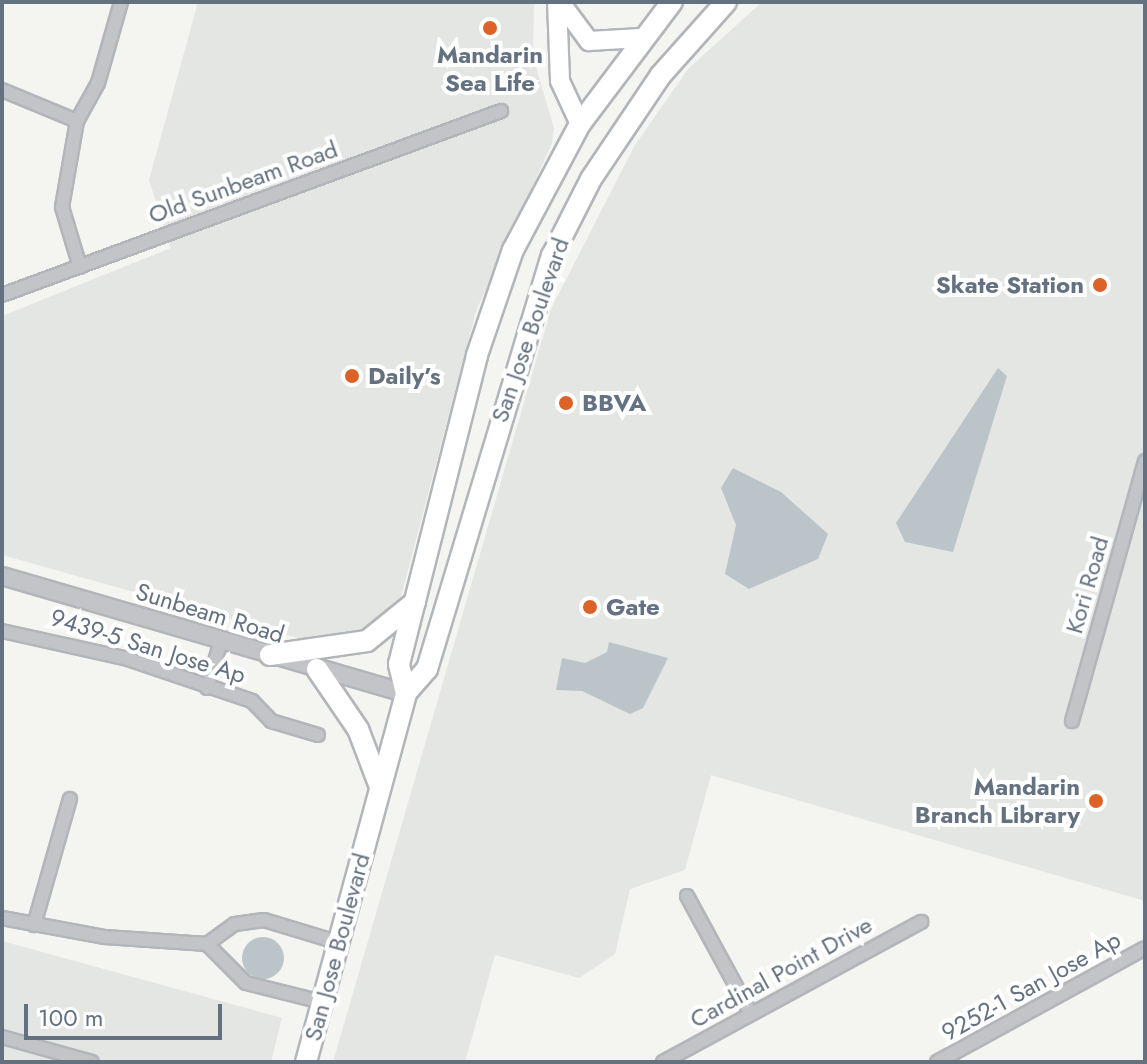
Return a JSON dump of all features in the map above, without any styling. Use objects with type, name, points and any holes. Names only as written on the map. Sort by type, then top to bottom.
[{"type":"main road","points":[[559,2],[589,41],[641,38]]},
{"type":"main road","points":[[559,2],[560,81],[580,124]]},
{"type":"main road","name":"San Jose Boulevard","points":[[406,693],[399,664],[492,308],[527,220],[580,124],[641,38],[672,2]]},
{"type":"main road","name":"San Jose Boulevard","points":[[306,1062],[406,693],[427,669],[518,350],[562,232],[661,75],[726,2]]},
{"type":"main road","points":[[270,655],[367,641],[415,602]]},
{"type":"main road","points":[[317,669],[358,729],[380,787]]},
{"type":"street","points":[[80,267],[62,216],[77,121],[98,83],[121,2]]},
{"type":"street","points":[[2,90],[77,121]]},
{"type":"street","name":"Old Sunbeam Road","points":[[2,295],[501,111]]},
{"type":"street","name":"Kori Road","points":[[1072,721],[1145,461]]},
{"type":"street","name":"Sunbeam Road","points":[[2,576],[406,693]]},
{"type":"street","name":"9439-5 San Jose Ap","points":[[2,631],[128,659],[207,688],[318,735]]},
{"type":"street","points":[[207,688],[221,641]]},
{"type":"street","points":[[34,925],[70,799]]},
{"type":"street","points":[[687,896],[751,1014]]},
{"type":"street","points":[[2,918],[34,925],[207,944],[248,920],[337,942]]},
{"type":"street","name":"Cardinal Point Drive","points":[[663,1062],[921,922]]},
{"type":"street","points":[[207,944],[246,983],[322,1002]]},
{"type":"street","name":"9252-1 San Jose Ap","points":[[940,1062],[1145,948]]},
{"type":"street","points":[[2,1037],[92,1062]]},
{"type":"shaded area","points":[[198,2],[534,2],[533,57],[554,128],[552,143],[476,311],[401,597],[361,638],[316,643],[2,555],[2,316],[171,248],[149,180]]},
{"type":"shaded area","points":[[762,2],[1145,2],[1145,901],[711,775],[685,870],[630,889],[615,954],[579,978],[495,955],[465,1062],[333,1062],[551,309],[635,145],[688,69]]},
{"type":"shaded area","points":[[998,368],[1007,376],[953,552],[905,542],[896,523]]},
{"type":"shaded area","points":[[733,468],[781,492],[828,534],[818,559],[749,589],[725,574],[736,525],[721,488]]},
{"type":"shaded area","points":[[609,642],[668,658],[643,708],[630,714],[582,691],[556,690],[562,658],[585,663],[607,652]]},
{"type":"shaded area","points":[[263,937],[278,943],[284,958],[278,973],[263,979],[248,973],[242,958],[248,943]]},
{"type":"shaded area","points":[[2,941],[282,1018],[271,1062],[2,1062]]},
{"type":"place","name":"Mandarin Sea Life","points":[[490,28]]},
{"type":"place","name":"Skate Station","points":[[1100,285]]},
{"type":"place","name":"Daily’s","points":[[352,376]]},
{"type":"place","name":"BBVA","points":[[566,403]]},
{"type":"place","name":"Gate","points":[[590,607]]},
{"type":"place","name":"Mandarin Branch Library","points":[[1096,801]]}]
